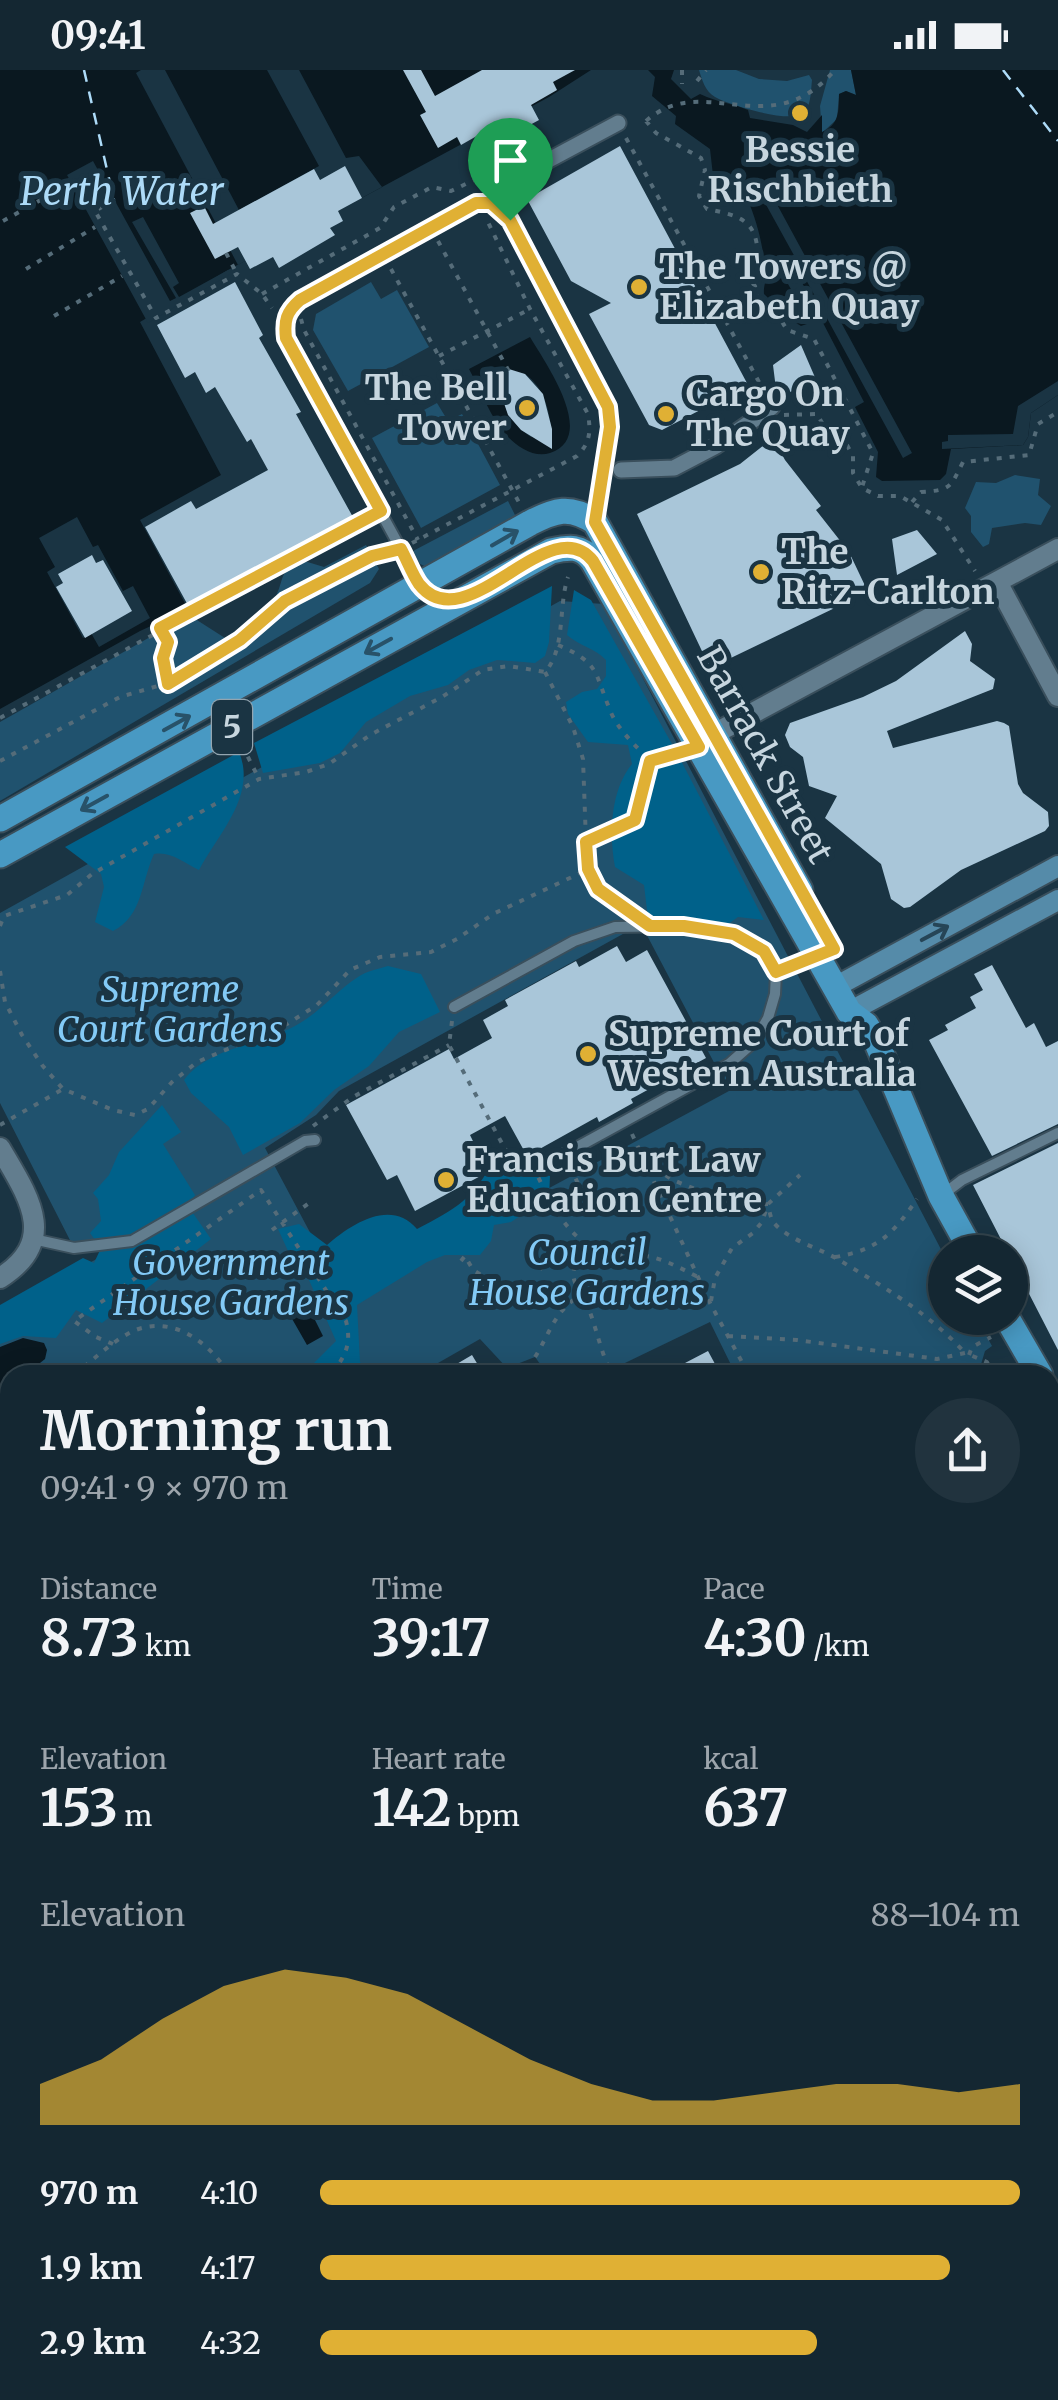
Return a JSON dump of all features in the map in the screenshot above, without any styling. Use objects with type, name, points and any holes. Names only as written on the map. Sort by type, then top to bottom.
[{"type":"main road","name":"5","points":[[0,820],[555,510],[570,510],[595,522]]},
{"type":"main road","name":"Barrack Street","points":[[595,522],[706,741],[859,1013],[929,1198],[958,1235]]},
{"type":"main road","name":"Barrack Street","points":[[464,598],[551,550],[570,546],[584,551],[706,741]]},
{"type":"main road","points":[[420,586],[436,596],[464,598]]},
{"type":"main road","name":"5","points":[[0,854],[464,598]]},
{"type":"main road","points":[[842,983],[1058,866]]},
{"type":"main road","points":[[859,1013],[1058,900]]},
{"type":"main road","points":[[1006,1335],[1033,1365]]},
{"type":"street","points":[[506,182],[618,123]]},
{"type":"street","points":[[621,470],[674,468],[716,446],[772,407]]},
{"type":"street","points":[[706,741],[1058,549]]},
{"type":"street","points":[[991,585],[1058,696]]},
{"type":"street","points":[[0,1148],[34,1212],[34,1239],[27,1255],[0,1278]]},
{"type":"lane","points":[[420,586],[286,338],[285,318],[300,300],[476,203],[491,203],[510,220],[608,407],[610,427],[595,522]]},
{"type":"lane","points":[[454,1007],[574,941],[615,927],[684,926],[734,934],[764,951],[776,972],[772,1006],[755,1041],[729,1064],[562,1156]]},
{"type":"lane","points":[[776,972],[825,952]]},
{"type":"lane","points":[[929,1198],[1058,1133]]},
{"type":"lane","points":[[34,1239],[74,1248],[132,1241],[305,1141],[314,1140]]},
{"type":"path","points":[[682,70],[682,84]]},
{"type":"path","points":[[696,81],[706,70]]},
{"type":"path","points":[[772,97],[788,98],[809,92],[835,70]]},
{"type":"path","points":[[670,90],[696,81],[709,82]]},
{"type":"path","points":[[656,104],[646,120],[656,133],[701,158],[705,170],[699,196],[707,208],[738,215],[749,222],[758,260],[748,268],[747,277],[758,303],[782,320],[787,330],[814,339],[873,454],[862,488]]},
{"type":"path","points":[[618,123],[772,407],[785,416],[817,414],[824,428],[842,436],[853,456],[853,473],[862,488],[878,496],[900,496],[942,520],[991,585]]},
{"type":"path","points":[[262,294],[380,228],[394,207],[432,187],[450,191],[489,170],[506,182]]},
{"type":"path","points":[[3,221],[71,184]]},
{"type":"path","points":[[114,200],[95,212],[156,318],[237,274]]},
{"type":"path","points":[[0,761],[120,697],[168,684],[240,640],[285,601],[372,556],[401,549],[577,456],[585,448],[591,432],[588,414],[485,220],[491,203]]},
{"type":"path","points":[[26,268],[96,227]]},
{"type":"path","points":[[437,238],[512,378]]},
{"type":"path","points":[[226,253],[237,274],[285,318]]},
{"type":"path","points":[[388,264],[512,489]]},
{"type":"path","points":[[54,316],[122,276]]},
{"type":"path","points":[[439,356],[530,309]]},
{"type":"path","points":[[301,319],[418,540]]},
{"type":"path","points":[[912,502],[922,492],[946,490],[963,462],[1028,456],[1038,424],[1058,412]]},
{"type":"path","points":[[577,456],[590,464]]},
{"type":"path","points":[[0,718],[381,511]]},
{"type":"path","points":[[545,672],[554,662],[561,598],[568,577]]},
{"type":"path","points":[[160,628],[168,642],[163,658],[168,684]]},
{"type":"path","points":[[558,645],[577,653],[594,667],[610,712],[650,761]]},
{"type":"path","points":[[0,926],[4,916],[68,895],[92,874],[259,779],[306,772],[329,764],[370,735],[483,670],[509,666],[545,672]]},
{"type":"path","points":[[545,672],[573,726],[583,759],[588,869],[598,889],[650,926]]},
{"type":"path","points":[[650,761],[706,741]]},
{"type":"path","points":[[242,745],[259,779]]},
{"type":"path","points":[[586,842],[635,820],[650,761]]},
{"type":"path","points":[[0,971],[3,1004],[42,1066],[63,1089],[134,1116],[148,1109],[197,1062],[287,1024],[317,1005],[350,970],[380,956],[431,952],[457,940],[493,914],[588,869]]},
{"type":"path","points":[[454,1007],[449,1045],[505,1149],[533,1166],[556,1214],[610,1256],[635,1254],[662,1259],[698,1278]]},
{"type":"path","points":[[352,1098],[449,1045]]},
{"type":"path","points":[[0,1126],[63,1089]]},
{"type":"path","points":[[626,1121],[710,1304],[744,1365]]},
{"type":"path","points":[[533,1166],[562,1156],[584,1196],[592,1190]]},
{"type":"path","points":[[644,1161],[673,1180],[734,1205],[768,1204]]},
{"type":"path","points":[[710,1304],[715,1278],[732,1248],[762,1222],[768,1204],[800,1174]]},
{"type":"path","points":[[113,1344],[96,1338],[74,1321],[261,1190],[346,1321],[351,1339],[338,1365]]},
{"type":"path","points":[[835,1257],[858,1254],[882,1242],[929,1198]]},
{"type":"path","points":[[272,1230],[310,1204]]},
{"type":"path","points":[[768,1204],[772,1220],[786,1232],[835,1257],[945,1330],[967,1354],[989,1365]]},
{"type":"path","points":[[590,1244],[576,1261],[574,1282],[591,1314],[596,1340],[607,1365]]},
{"type":"path","points":[[461,1261],[465,1256],[473,1270],[492,1281]]},
{"type":"path","points":[[540,1269],[553,1261],[576,1261]]},
{"type":"path","points":[[535,1357],[566,1304],[580,1296]]},
{"type":"path","points":[[87,1365],[132,1332],[156,1326],[180,1330],[214,1352],[222,1365]]},
{"type":"path","points":[[967,1354],[988,1335]]},
{"type":"path","points":[[728,1336],[797,1340],[883,1354],[937,1358],[967,1354]]},
{"type":"green space","points":[[699,70],[736,70],[759,79],[787,81],[809,75],[809,104],[800,115],[790,116],[747,109],[712,95]]},
{"type":"green space","points":[[830,70],[851,70],[856,95],[846,91],[839,94],[837,119],[822,133],[820,106]]},
{"type":"green space","points":[[371,282],[381,299],[397,290],[429,347],[348,391],[313,330],[316,314]]},
{"type":"green space","points":[[437,403],[448,421],[462,414],[500,485],[421,528],[372,438]]},
{"type":"green space","points":[[1015,475],[1040,479],[1038,495],[1051,506],[1041,525],[992,528],[989,544],[983,547],[971,532],[971,516],[965,508],[976,482],[996,483]]},
{"type":"green space","points":[[508,501],[517,519],[429,568],[420,564],[413,551]]},
{"type":"green space","points":[[366,545],[379,569],[370,583],[0,801],[0,722],[189,615],[225,638],[271,604],[285,572],[294,564],[301,560],[324,567]]},
{"type":"green space","name":"Supreme Court Gardens","points":[[560,601],[604,604],[934,1235],[928,1235],[928,1335],[986,1335],[992,1346],[985,1351],[981,1365],[731,1365],[710,1322],[621,1365],[541,1365],[535,1357],[504,1365],[480,1339],[434,1365],[0,1365],[0,1310],[129,1242],[74,1248],[0,1103],[0,913]],"holes":[[[641,924],[729,1091],[345,1298],[265,1148],[316,1115],[339,1091]]]},
{"type":"shaded area","points":[[552,586],[549,642],[545,656],[535,663],[497,660],[469,670],[448,685],[410,696],[366,722],[340,753],[320,763],[263,773],[254,743]]},
{"type":"shaded area","points":[[574,590],[591,600],[764,920],[738,917],[724,927],[648,918],[644,885],[615,867],[615,800],[632,764],[628,745],[588,742],[568,714],[566,702],[582,692],[597,689],[606,676],[606,660],[567,635]]},
{"type":"shaded area","points":[[239,752],[243,768],[240,798],[199,870],[172,856],[154,854],[130,917],[113,931],[95,922],[104,887],[101,874],[65,847]]},
{"type":"shaded area","points":[[388,966],[421,974],[440,1012],[399,1032],[369,1066],[334,1090],[300,1123],[243,1155],[229,1127],[191,1093],[184,1080],[219,1054],[300,1023],[361,975]]},
{"type":"shaded area","points":[[162,1105],[181,1132],[163,1144],[195,1195],[188,1206],[211,1239],[102,1323],[76,1310],[56,1338],[23,1336],[0,1344],[0,1305],[83,1258],[94,1263],[101,1248],[90,1233],[101,1221],[98,1199],[93,1193],[109,1175],[119,1152]]},
{"type":"shaded area","points":[[514,1159],[550,1176],[549,1197],[511,1222],[494,1225],[491,1241],[480,1255],[445,1255],[427,1262],[357,1305],[362,1365],[316,1365],[336,1341],[305,1271],[294,1264],[278,1229],[299,1224],[327,1245],[359,1223],[383,1215],[395,1215],[417,1229],[462,1202],[494,1160]]},
{"type":"water","name":"Perth Water","points":[[0,70],[591,70],[549,97],[228,270],[140,322],[221,475],[140,520],[188,609],[140,631],[0,709]]},
{"type":"water","points":[[648,70],[674,70],[671,79],[691,99],[700,94],[748,110],[750,118],[793,125],[807,132],[822,115],[822,132],[835,121],[839,94],[846,91],[856,95],[851,70],[1058,70],[1058,395],[1031,413],[1023,445],[951,449],[946,474],[940,480],[882,481],[876,477],[878,452],[855,407],[864,402],[821,319],[801,326],[764,294],[766,269],[749,203],[715,193],[710,149],[675,124],[676,116],[652,96],[655,77]]},
{"type":"water","points":[[530,337],[564,398],[570,432],[564,444],[544,454],[517,445],[496,422],[469,369]],"holes":[[[525,374],[544,397],[551,426],[531,437],[513,420],[503,399],[503,382]]]},
{"type":"water","points":[[308,1306],[323,1336],[307,1345],[291,1317]]},
{"type":"water","points":[[23,1338],[44,1343],[47,1350],[45,1359],[38,1365],[0,1365],[0,1347]]},
{"type":"pier","points":[[165,70],[239,210],[319,166],[267,70],[299,70],[346,158],[359,156],[382,187],[238,265],[136,73]]},
{"type":"pier","points":[[93,161],[170,301],[176,298],[132,222],[143,217],[179,283],[173,287],[179,297],[228,270],[230,274],[148,323],[67,175]]},
{"type":"pier","points":[[773,197],[912,453],[903,458],[804,276],[800,279],[821,318],[810,323],[779,268],[796,259],[764,201]]},
{"type":"pier","points":[[1058,381],[1058,395],[1031,413],[1023,445],[942,449],[948,435],[1013,434],[1018,406]]},
{"type":"pier","points":[[77,517],[93,547],[98,545],[123,591],[133,586],[150,618],[99,647],[91,633],[83,638],[47,572],[55,567],[39,538]]},
{"type":"building","points":[[403,70],[421,70],[435,96],[482,70],[575,70],[553,82],[557,90],[531,105],[539,120],[506,138],[498,124],[461,145],[457,137],[438,148],[420,115],[426,112]]},
{"type":"building","name":"The Towers @ Elizabeth Quay","points":[[620,146],[748,385],[662,430],[649,425],[589,314],[611,303],[571,281],[527,199]]},
{"type":"building","points":[[345,166],[362,198],[338,211],[343,221],[330,228],[335,235],[279,268],[273,257],[250,269],[238,247],[215,259],[190,213],[204,206],[213,224],[314,169],[320,180]]},
{"type":"building","points":[[235,282],[263,335],[259,338],[301,412],[296,414],[354,519],[190,609],[145,527],[191,501],[196,509],[268,470],[215,387],[206,393],[195,372],[185,378],[157,325]]},
{"type":"building","points":[[801,345],[817,382],[777,397],[773,365]]},
{"type":"building","name":"The Bell Tower","points":[[506,368],[525,374],[543,394],[552,429],[552,449],[521,430],[508,415],[501,394]]},
{"type":"building","name":"The Ritz-Carlton","points":[[773,438],[821,506],[816,510],[849,552],[868,592],[710,668],[637,514],[740,464]]},
{"type":"building","points":[[917,530],[937,554],[897,575],[892,539]]},
{"type":"building","points":[[92,555],[96,563],[103,560],[132,611],[85,638],[56,587],[63,583],[58,574]]},
{"type":"building","points":[[965,631],[972,644],[970,661],[995,679],[993,689],[887,731],[893,748],[997,721],[1004,723],[1009,726],[1018,784],[1023,793],[1048,812],[1049,826],[961,870],[904,908],[891,899],[881,864],[825,818],[837,796],[809,786],[803,757],[790,747],[785,735],[790,723],[896,681]]},
{"type":"building","name":"Supreme Court of Western Australia","points":[[617,946],[626,962],[647,950],[706,1058],[631,1099],[633,1103],[599,1122],[597,1117],[527,1156],[505,1116],[470,1135],[488,1172],[415,1211],[397,1175],[387,1180],[346,1105],[449,1049],[454,1059],[492,1038],[483,1020],[508,1006],[505,1000],[576,961],[579,967]]},
{"type":"building","points":[[992,965],[1026,1028],[1034,1023],[1046,1047],[1058,1041],[1058,1124],[992,1156],[929,1040],[948,1030],[945,1025],[976,1008],[970,997],[983,990],[974,974]]},
{"type":"building","points":[[1058,1143],[1058,1350],[1028,1292],[1028,1235],[999,1235],[973,1185]]},
{"type":"building","points":[[708,1351],[716,1365],[681,1365]]},
{"type":"building","points":[[472,1355],[478,1365],[455,1365]]},
{"type":"ferry route","points":[[84,70],[114,200]]},
{"type":"ferry route","points":[[1003,70],[1058,141]]},
{"type":"place","name":"Bessie Rischbieth","points":[[800,113]]},
{"type":"place","name":"The Towers @ Elizabeth Quay","points":[[639,287]]},
{"type":"place","name":"The Bell Tower","points":[[527,408]]},
{"type":"place","name":"Cargo On The Quay","points":[[666,414]]},
{"type":"place","name":"The Ritz-Carlton","points":[[761,572]]},
{"type":"place","name":"Supreme Court of Western Australia","points":[[588,1054]]},
{"type":"place","name":"Francis Burt Law Education Centre","points":[[446,1180]]},
{"type":"route","points":[[476,203],[491,203],[510,220],[608,407],[610,427],[595,522],[834,949],[776,972],[764,951],[734,934],[684,926],[650,926],[598,889],[588,869],[586,842],[635,820],[650,761],[699,747],[584,551],[570,546],[551,550],[464,598],[436,596],[420,586],[401,549],[372,556],[285,601],[240,640],[168,684],[163,658],[168,642],[160,628],[381,511],[286,338],[285,318],[290,308],[476,203]]},
{"type":"park label","name":"Council House Gardens","points":[[587,1273]]},
{"type":"park label","name":"Government House Gardens","points":[[231,1283]]}]
